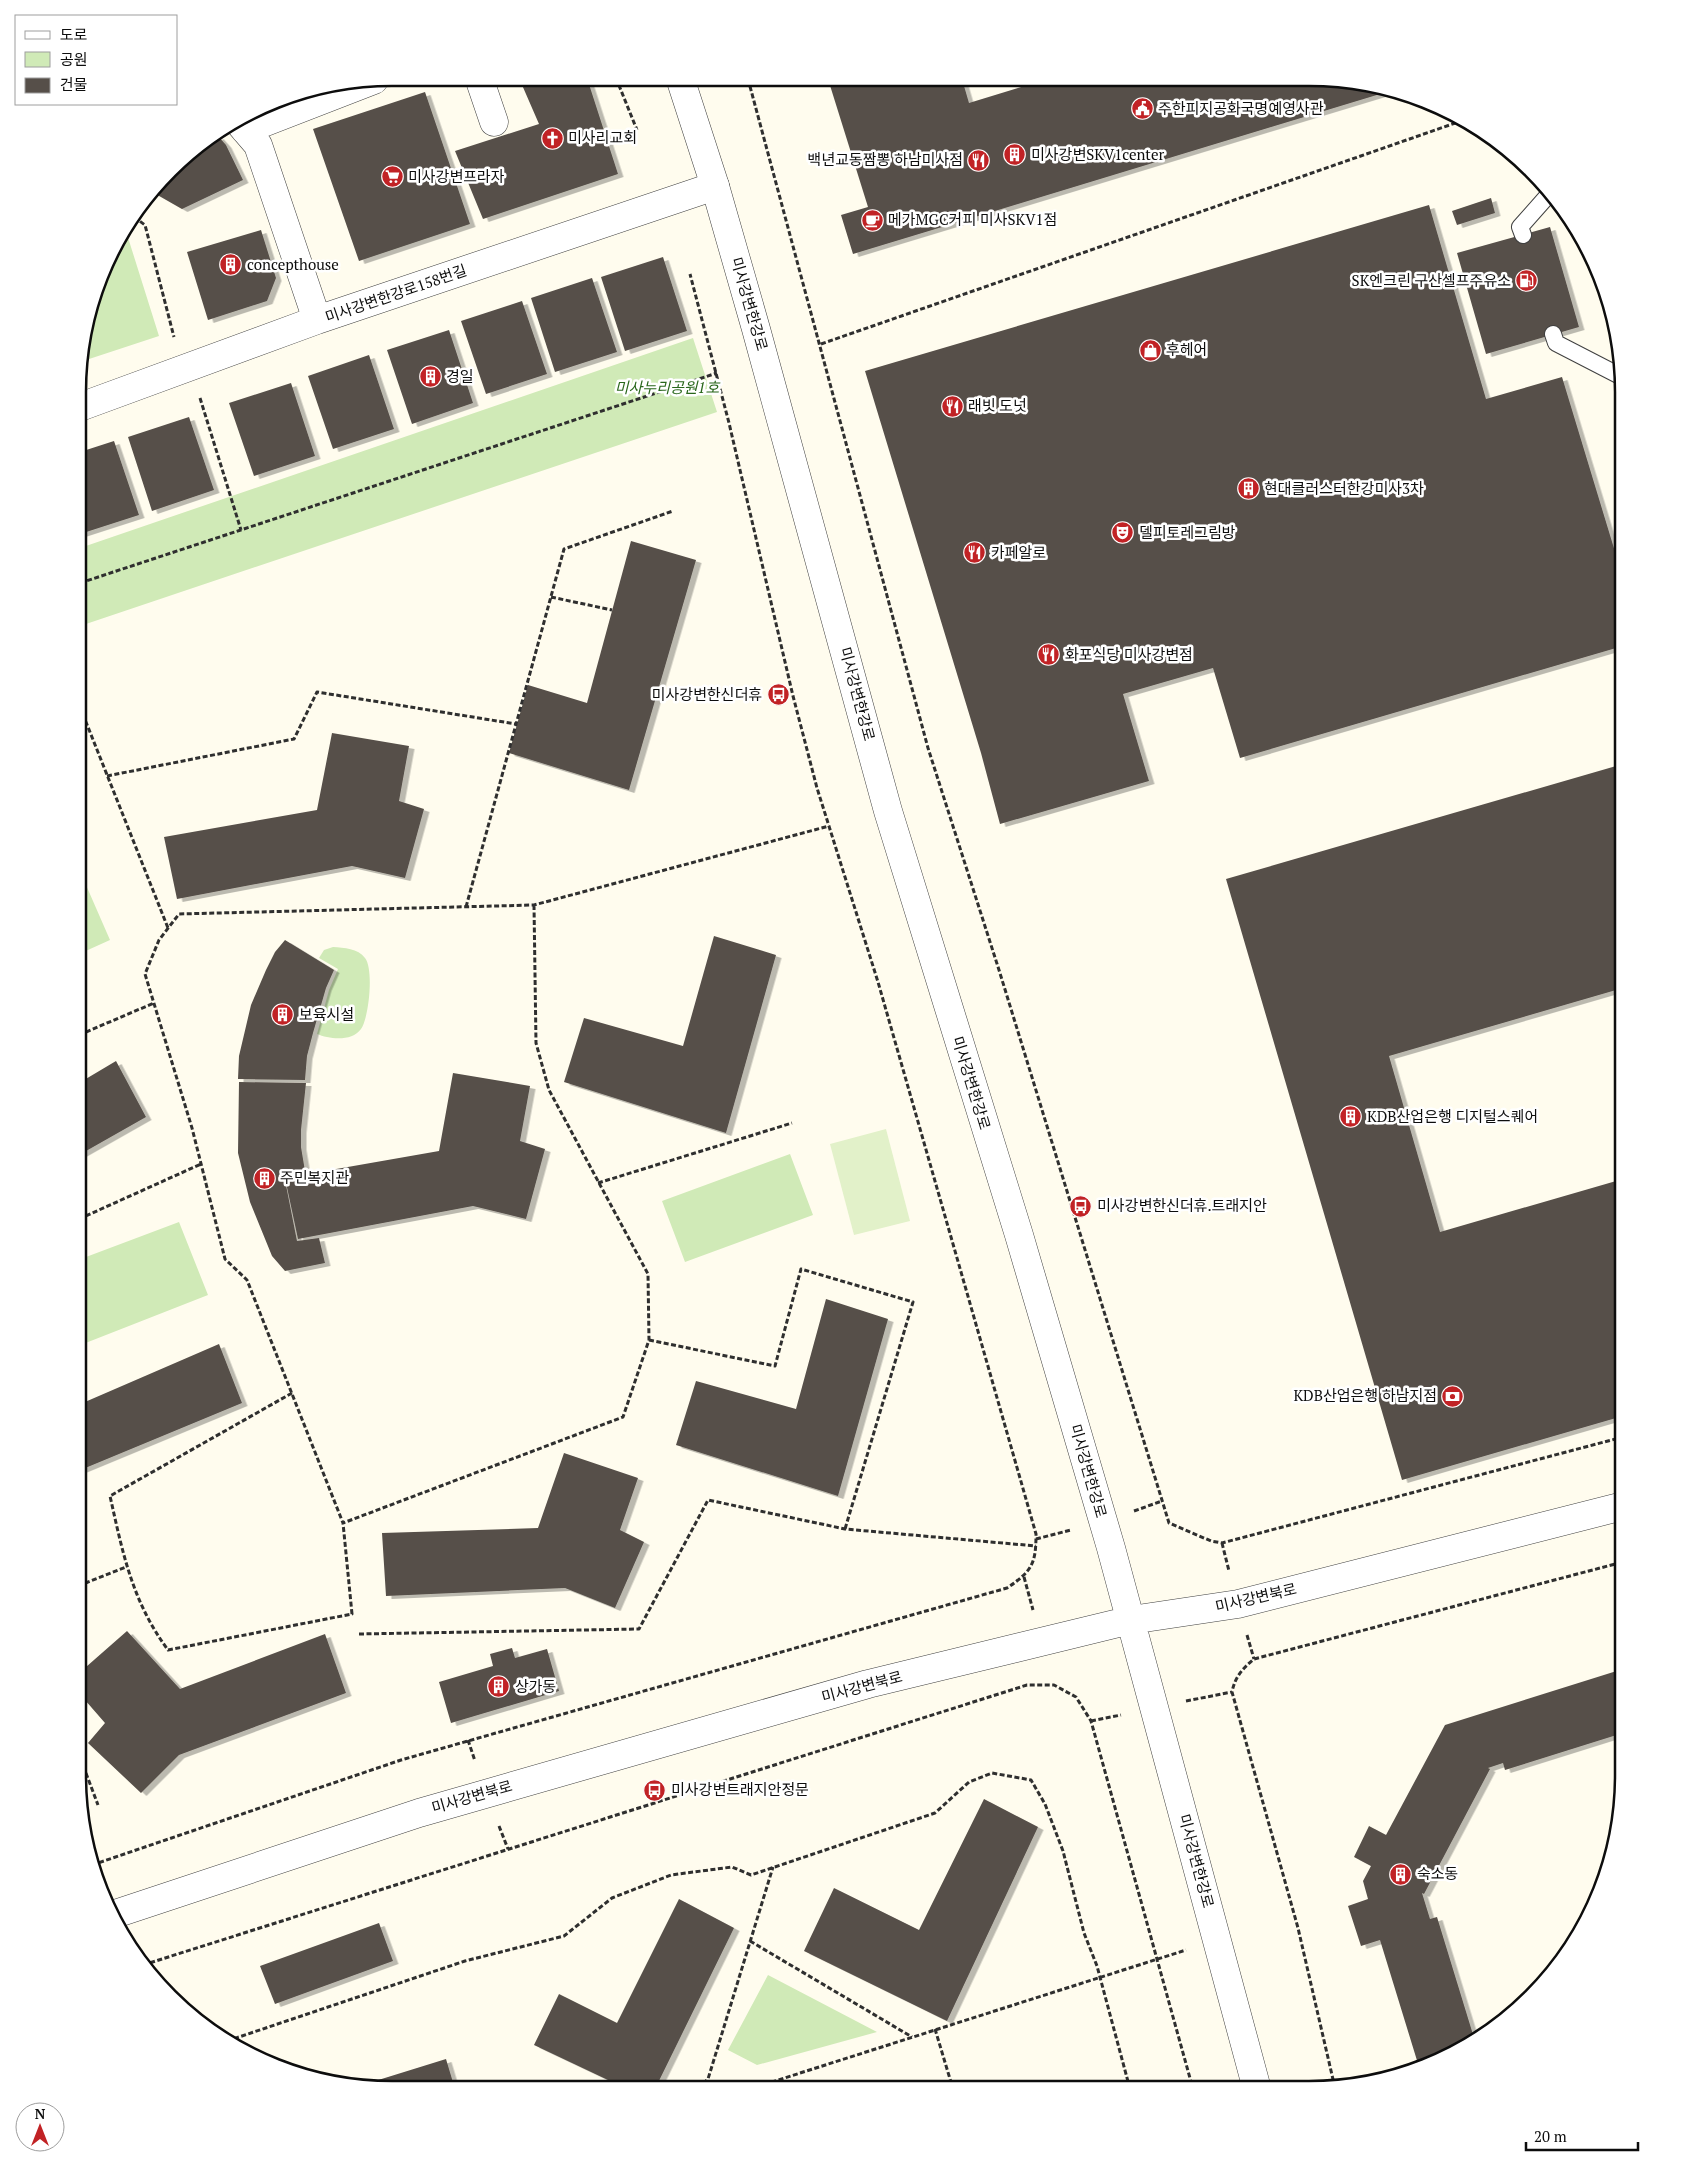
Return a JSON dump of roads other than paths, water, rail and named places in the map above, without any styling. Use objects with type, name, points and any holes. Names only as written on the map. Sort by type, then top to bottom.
[{"type":"street","points":[[482,86],[494,122]]},
{"type":"street","name":"미사강변한강로","points":[[683,86],[715,186],[756,329],[888,811],[1019,1235],[1131,1620],[1255,2081]]},
{"type":"street","points":[[317,320],[258,145],[242,127],[346,90]]},
{"type":"street","name":"미사강변한강로158번길","points":[[86,405],[317,320],[715,186]]},
{"type":"street","name":"미사강변북로","points":[[119,1913],[419,1813],[868,1684],[1131,1620],[1238,1604],[1615,1508]]},
{"type":"lane","points":[[1523,235],[1520,226],[1546,198]]},
{"type":"lane","points":[[1554,334],[1556,343],[1614,373]]},
{"type":"place","name":"주한피지공화국명예영사관","points":[[1142,109]]},
{"type":"place","name":"미사리교회","points":[[552,138]]},
{"type":"place","name":"미사강변SKV1center","points":[[1015,155]]},
{"type":"place","name":"백년교동짬뽕 하남미사점","points":[[979,160]]},
{"type":"place","name":"미사강변프라자","points":[[392,177]]},
{"type":"place","name":"메가MGC커피 미사SKV1점","points":[[872,220]]},
{"type":"place","name":"concepthouse","points":[[231,265]]},
{"type":"place","name":"SK엔크린 구산셀프주유소","points":[[1527,281]]},
{"type":"place","name":"후헤어","points":[[1150,350]]},
{"type":"place","name":"경일","points":[[430,377]]},
{"type":"place","name":"래빗 도넛","points":[[952,406]]},
{"type":"place","name":"현대클러스터한강미사3차","points":[[1248,489]]},
{"type":"place","name":"델피토레그림방","points":[[1123,533]]},
{"type":"place","name":"카페알로","points":[[975,553]]},
{"type":"place","name":"화포식당 미사강변점","points":[[1049,655]]},
{"type":"place","name":"미사강변한신더휴","points":[[778,695]]},
{"type":"place","name":"보육시설","points":[[283,1015]]},
{"type":"place","name":"KDB산업은행 디지털스퀘어","points":[[1351,1117]]},
{"type":"place","name":"주민복지관","points":[[264,1178]]},
{"type":"place","name":"미사강변한신더휴.트래지안","points":[[1081,1206]]},
{"type":"place","name":"KDB산업은행 하남지점","points":[[1453,1396]]},
{"type":"place","name":"상가동","points":[[499,1687]]},
{"type":"place","name":"미사강변트래지안정문","points":[[655,1790]]},
{"type":"place","name":"숙소동","points":[[1401,1874]]},
{"type":"park label","name":"미사누리공원1호","points":[[667,388]]}]
